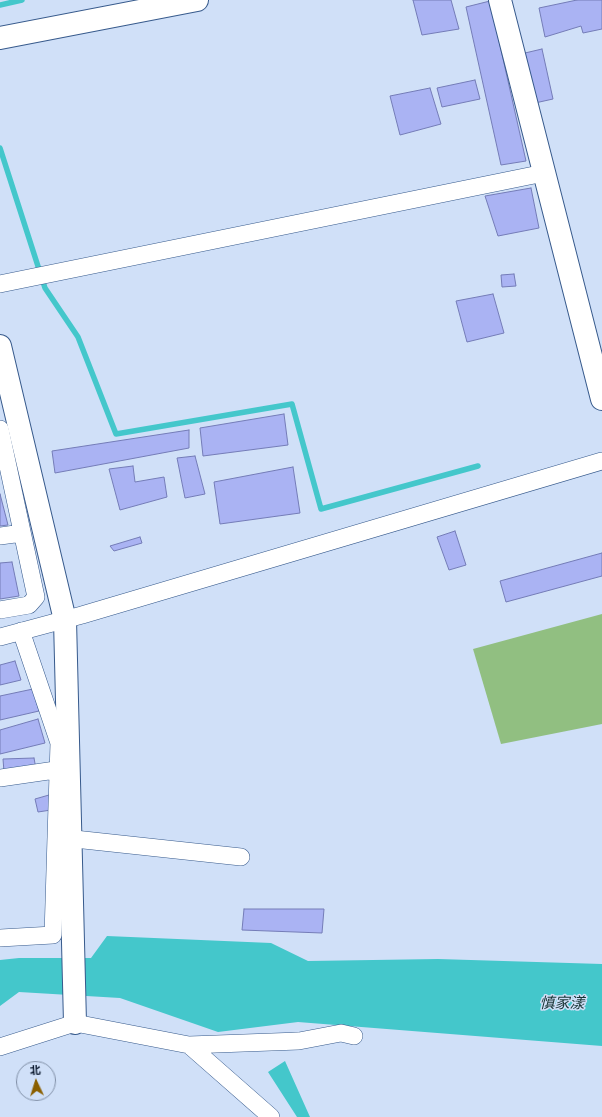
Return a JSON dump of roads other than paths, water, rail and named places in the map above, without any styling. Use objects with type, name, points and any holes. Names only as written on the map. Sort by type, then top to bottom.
[{"type":"street","points":[[0,38],[198,0]]},
{"type":"street","points":[[500,0],[602,399]]},
{"type":"street","points":[[0,284],[544,173]]},
{"type":"street","points":[[0,346],[65,620],[63,838],[75,1023]]},
{"type":"street","points":[[0,429],[4,466],[22,533],[36,597],[29,605],[0,610]]},
{"type":"street","points":[[0,637],[65,620],[602,461]]},
{"type":"street","points":[[0,536],[22,533]]},
{"type":"street","points":[[21,631],[59,743],[64,769]]},
{"type":"street","points":[[0,778],[64,769]]},
{"type":"street","points":[[63,838],[241,857]]},
{"type":"street","points":[[0,938],[53,935],[63,838]]},
{"type":"street","points":[[0,1047],[75,1023],[189,1045],[299,1041],[341,1033],[354,1036]]},
{"type":"street","points":[[189,1045],[271,1117]]},
{"type":"water","name":"慎家漾","points":[[107,936],[271,943],[308,961],[438,959],[602,964],[602,1046],[298,1022],[218,1032],[120,998],[19,992],[0,1006],[0,960],[19,958],[91,958]]},
{"type":"water","points":[[285,1061],[310,1117],[297,1117],[268,1072]]},
{"type":"waterway","points":[[0,5],[22,0]]},
{"type":"waterway","points":[[0,148],[45,288],[78,337],[116,434],[292,404],[321,509],[478,466]]}]
